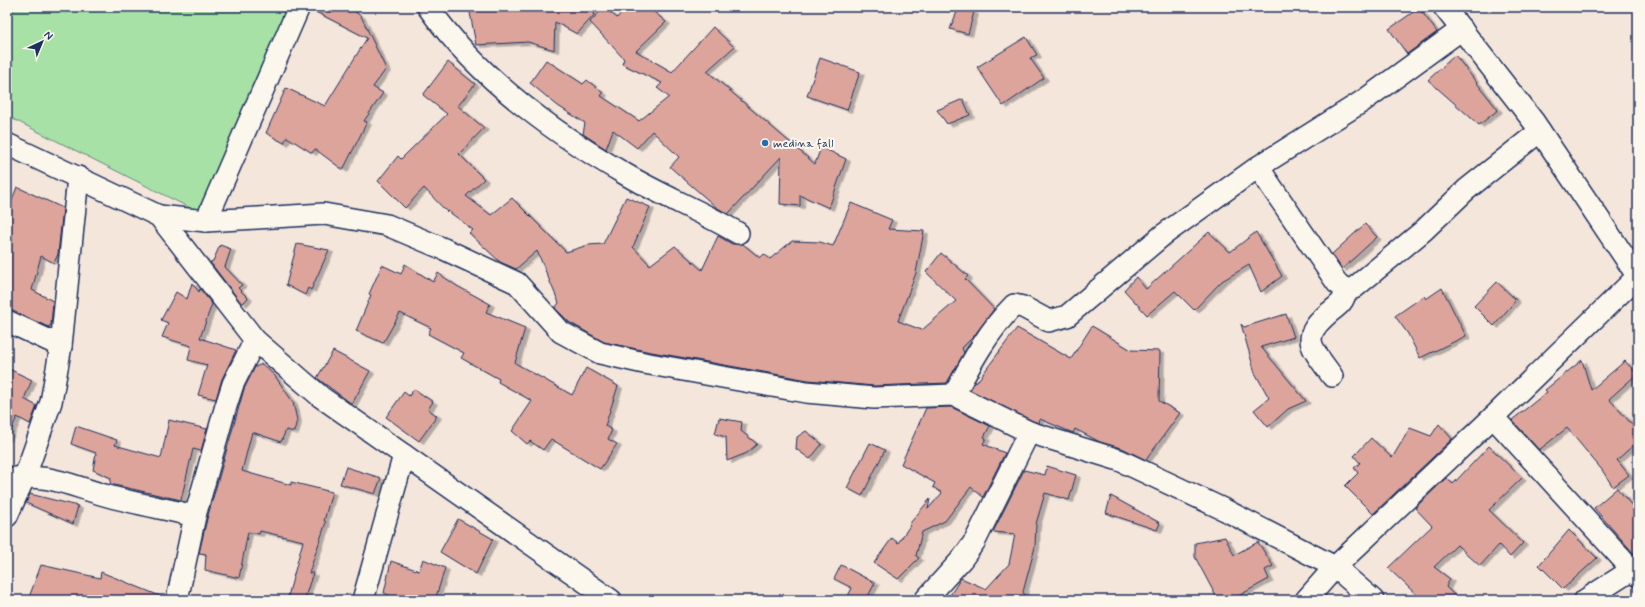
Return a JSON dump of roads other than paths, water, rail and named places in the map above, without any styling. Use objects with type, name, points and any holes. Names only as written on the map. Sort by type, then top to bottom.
[{"type":"street","points":[[206,221],[299,7]]},
{"type":"street","points":[[428,7],[446,33],[475,62],[534,112],[568,138],[625,175],[738,233]]},
{"type":"street","points":[[954,395],[978,351],[1003,316],[1014,305],[1023,307],[1048,321],[1067,316],[1163,236],[1258,167],[1362,101],[1454,14],[1540,131],[1638,276],[1493,417],[1335,567],[1306,600]]},
{"type":"street","points":[[1346,290],[1354,288],[1422,231],[1466,190],[1540,131]]},
{"type":"street","points":[[7,144],[159,216],[206,221],[324,214],[386,225],[444,249],[517,283],[561,332],[600,353],[644,363],[806,392],[874,398],[954,395],[1029,432],[1119,460],[1225,510],[1335,567],[1372,600]]},
{"type":"street","points":[[1258,167],[1337,283],[1346,290]]},
{"type":"street","points":[[7,516],[16,477],[51,402],[61,346],[78,177]]},
{"type":"street","points":[[159,216],[210,284],[255,340],[321,397],[612,600]]},
{"type":"street","points":[[1332,376],[1314,350],[1310,336],[1313,328],[1340,305],[1345,297],[1346,290]]},
{"type":"street","points":[[7,320],[61,346]]},
{"type":"street","points":[[177,600],[195,516],[233,384],[255,340]]},
{"type":"street","points":[[1493,417],[1636,571],[1585,600]]},
{"type":"street","points":[[925,600],[962,559],[975,541],[1029,432]]},
{"type":"street","points":[[364,600],[404,455]]},
{"type":"street","points":[[16,477],[50,478],[109,497],[195,516]]},
{"type":"place","name":"medina fall","points":[[765,143]]}]
